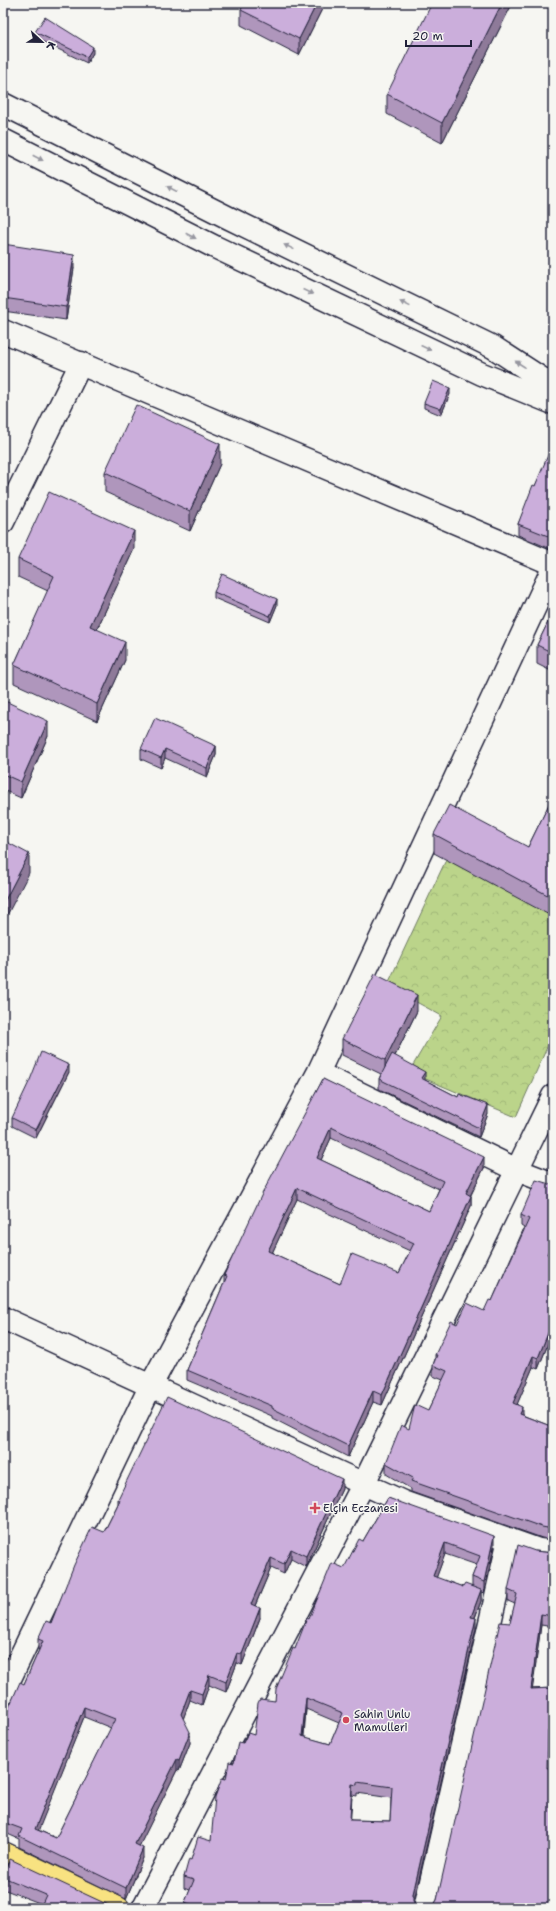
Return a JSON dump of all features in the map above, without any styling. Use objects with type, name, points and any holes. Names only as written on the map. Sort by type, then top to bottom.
[{"type":"main road","points":[[3,1853],[92,1902],[118,1908]]},
{"type":"street","points":[[3,104],[222,215],[493,347],[553,386]]},
{"type":"street","points":[[3,140],[215,248],[482,374],[553,403]]},
{"type":"street","points":[[3,331],[553,564]]},
{"type":"street","points":[[3,522],[81,363]]},
{"type":"street","points":[[3,1693],[151,1386],[318,1073],[553,568]]},
{"type":"street","points":[[318,1073],[517,1170],[553,1184]]},
{"type":"street","points":[[143,1908],[364,1483],[553,1096]]},
{"type":"street","points":[[3,1318],[404,1502],[539,1550],[553,1552]]},
{"type":"street","points":[[425,1908],[508,1539]]},
{"type":"green space","points":[[467,815],[553,872],[553,1034],[516,1117],[409,1072],[442,1016],[387,986]]},
{"type":"building","points":[[244,3],[317,3],[299,39],[241,10]]},
{"type":"building","points":[[432,3],[502,3],[442,123],[387,94]]},
{"type":"building","points":[[45,17],[93,47],[87,57],[35,32]]},
{"type":"building","points":[[3,244],[74,255],[66,307],[3,298]]},
{"type":"building","points":[[433,381],[450,388],[441,409],[424,403]]},
{"type":"building","points":[[136,405],[220,444],[190,511],[105,472]]},
{"type":"building","points":[[551,448],[553,449],[553,538],[518,524],[533,485],[535,486]]},
{"type":"building","points":[[49,492],[134,531],[90,626],[125,642],[97,704],[14,665],[54,576],[18,559]]},
{"type":"building","points":[[222,574],[277,599],[270,616],[214,592]]},
{"type":"building","points":[[553,612],[553,653],[537,645]]},
{"type":"building","points":[[3,700],[48,721],[21,782],[3,774]]},
{"type":"building","points":[[155,718],[216,746],[207,768],[165,749],[161,758],[141,749]]},
{"type":"building","points":[[553,796],[553,898],[434,834],[449,805],[528,847]]},
{"type":"building","points":[[3,840],[29,854],[3,904]]},
{"type":"building","points":[[375,974],[417,995],[385,1060],[342,1039]]},
{"type":"building","points":[[41,1052],[69,1065],[36,1130],[12,1118]]},
{"type":"building","points":[[392,1054],[425,1072],[421,1078],[458,1097],[459,1094],[488,1105],[479,1128],[379,1079]]},
{"type":"building","points":[[323,1079],[484,1157],[466,1193],[471,1196],[382,1395],[373,1391],[348,1446],[272,1408],[272,1406],[187,1370],[227,1276],[224,1275],[262,1194]],"holes":[[[331,1127],[443,1181],[429,1211],[317,1158]],[[297,1188],[414,1243],[399,1273],[352,1254],[340,1284],[268,1251]]]},
{"type":"building","points":[[553,1125],[553,1132],[550,1131]]},
{"type":"building","points":[[536,1180],[553,1185],[553,1242],[547,1254],[553,1257],[553,1329],[550,1328],[538,1358],[533,1356],[513,1403],[522,1407],[519,1414],[553,1427],[553,1529],[542,1527],[411,1481],[413,1478],[386,1463],[401,1425],[409,1429],[415,1405],[428,1411],[447,1371],[433,1365],[437,1355],[435,1355],[451,1321],[457,1324],[467,1303],[484,1311],[489,1300],[492,1301],[529,1219],[521,1215]]},
{"type":"building","points":[[167,1397],[342,1479],[306,1556],[291,1549],[284,1564],[271,1558],[251,1604],[260,1608],[242,1654],[237,1653],[226,1682],[209,1675],[202,1694],[190,1690],[181,1714],[190,1732],[179,1760],[177,1759],[135,1844],[143,1848],[126,1888],[19,1836],[22,1829],[3,1822],[3,1721],[20,1682],[24,1684],[43,1641],[38,1639],[46,1621],[51,1623],[74,1565],[92,1527],[104,1532],[120,1500],[118,1499]],"holes":[[[84,1707],[115,1719],[56,1838],[35,1829]]]},
{"type":"building","points":[[388,1498],[494,1536],[484,1582],[472,1577],[480,1556],[445,1543],[433,1576],[463,1587],[465,1584],[481,1590],[471,1617],[476,1618],[413,1894],[413,1901],[416,1906],[420,1908],[200,1908],[185,1902],[194,1880],[184,1877],[189,1859],[191,1860],[198,1837],[211,1841],[215,1797],[222,1778],[226,1779],[229,1762],[234,1763],[238,1742],[243,1743],[248,1733],[254,1735],[258,1703],[260,1699],[275,1701],[276,1689],[293,1648],[295,1649],[307,1618],[309,1619],[332,1563],[344,1568],[359,1539],[363,1541]],"holes":[[[306,1698],[343,1713],[330,1744],[302,1736]],[[357,1782],[392,1787],[390,1821],[350,1820],[352,1784],[357,1785]]]},
{"type":"building","points":[[518,1545],[535,1551],[553,1553],[553,1616],[541,1614],[531,1689],[553,1688],[553,1731],[548,1731],[547,1768],[553,1767],[553,1908],[430,1908],[437,1900],[500,1622],[510,1623],[517,1594],[508,1590]]},
{"type":"building","points":[[10,1859],[115,1908],[40,1908],[46,1895],[3,1877]]},
{"type":"building","points":[[3,1862],[7,1864],[3,1875]]},
{"type":"place","name":"Elçin Eczanesi","points":[[315,1508]]},
{"type":"place","name":"Sahin Unlu Mamulleri","points":[[346,1720]]}]
